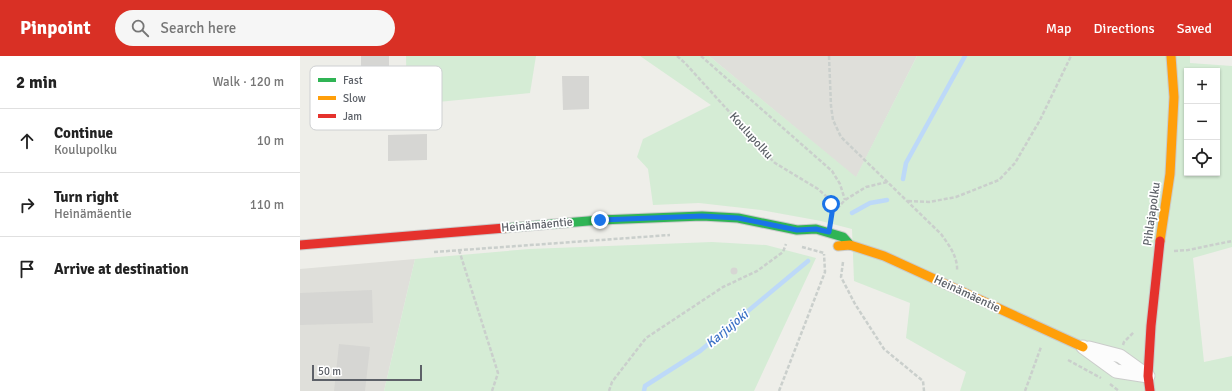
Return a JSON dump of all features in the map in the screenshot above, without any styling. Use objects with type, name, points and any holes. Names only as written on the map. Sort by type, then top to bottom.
[{"type":"street","name":"Pihlajapolku","points":[[1148,376],[1158,252],[1170,174],[1174,97],[1171,56]]},
{"type":"street","name":"Heinämäentie","points":[[300,245],[576,222],[648,217],[695,216],[738,218],[797,230],[816,229],[843,237],[850,245]]},
{"type":"street","name":"Heinämäentie","points":[[797,230],[808,238]]},
{"type":"street","name":"Heinämäentie","points":[[824,248],[850,245],[884,256],[1083,347],[1120,356],[1148,376]]},
{"type":"street","points":[[1148,376],[1150,391]]},
{"type":"path","name":"Koulupolku","points":[[677,56],[734,117],[749,137],[775,163],[818,189],[828,197],[831,204],[832,213],[829,232]]},
{"type":"path","points":[[701,56],[832,171],[840,184],[844,200]]},
{"type":"path","points":[[829,56],[833,120],[841,137],[887,182],[908,200],[941,234],[950,246],[955,258],[957,269],[951,286]]},
{"type":"path","points":[[908,200],[929,202],[956,197],[999,180],[1015,163],[1040,120],[1071,56]]},
{"type":"path","points":[[832,213],[844,200],[866,187],[887,182]]},
{"type":"path","points":[[427,253],[674,235]]},
{"type":"path","points":[[1158,252],[1188,250],[1232,241]]},
{"type":"path","points":[[779,242],[786,243]]},
{"type":"path","points":[[850,245],[843,261],[841,277],[884,348],[923,381],[924,391]]},
{"type":"path","points":[[779,391],[825,272],[824,248],[801,247]]},
{"type":"path","points":[[459,250],[498,373],[492,391]]},
{"type":"path","points":[[609,391],[612,382],[646,338],[723,287],[757,272],[783,252]]},
{"type":"path","points":[[1025,391],[1041,347]]},
{"type":"shaded area","points":[[709,56],[917,56],[856,178]]},
{"type":"shaded area","points":[[415,259],[384,391],[300,391],[300,269]]},
{"type":"green space","points":[[406,56],[536,56],[530,93],[442,102],[442,66],[406,66]]},
{"type":"green space","points":[[640,56],[709,56],[856,177],[917,56],[1190,56],[1190,63],[1232,66],[1232,247],[1193,258],[1204,362],[1232,356],[1232,391],[960,391],[966,372],[906,338],[910,303],[854,281],[852,229],[821,221],[761,210],[699,203],[653,205],[648,169],[637,157],[643,139],[711,105]]},
{"type":"green space","points":[[712,242],[766,245],[816,258],[754,391],[384,391],[415,259],[529,249]]},
{"type":"building","points":[[361,56],[389,56],[389,66],[361,66]]},
{"type":"building","points":[[562,76],[589,76],[589,109],[563,110]]},
{"type":"building","points":[[427,134],[427,160],[388,161],[388,135]]},
{"type":"building","points":[[734,267],[738,271],[734,275],[730,271]]},
{"type":"building","points":[[372,290],[373,323],[300,325],[300,293]]},
{"type":"building","points":[[339,344],[370,347],[365,391],[334,391]]},
{"type":"waterway","name":"Karjujoki","points":[[903,179],[906,163],[965,56]]},
{"type":"waterway","name":"Karjujoki","points":[[852,213],[870,203],[887,200]]},
{"type":"waterway","name":"Karjujoki","points":[[644,391],[645,386],[700,351],[808,261]]},
{"type":"traffic: fast","points":[[505,228],[600,220],[702,216],[738,218],[797,230],[816,229],[843,237],[850,245]]},
{"type":"traffic: slow","points":[[1160,241],[1170,174],[1174,97],[1171,56]]},
{"type":"traffic: slow","points":[[838,246],[850,245],[884,256],[1083,347]]},
{"type":"traffic: jam","points":[[300,245],[505,228]]},
{"type":"traffic: jam","points":[[1150,391],[1148,376],[1151,326],[1160,241]]},
{"type":"route","points":[[600,220],[702,216],[738,218],[797,230],[816,229],[829,232],[832,213],[831,204]]}]
